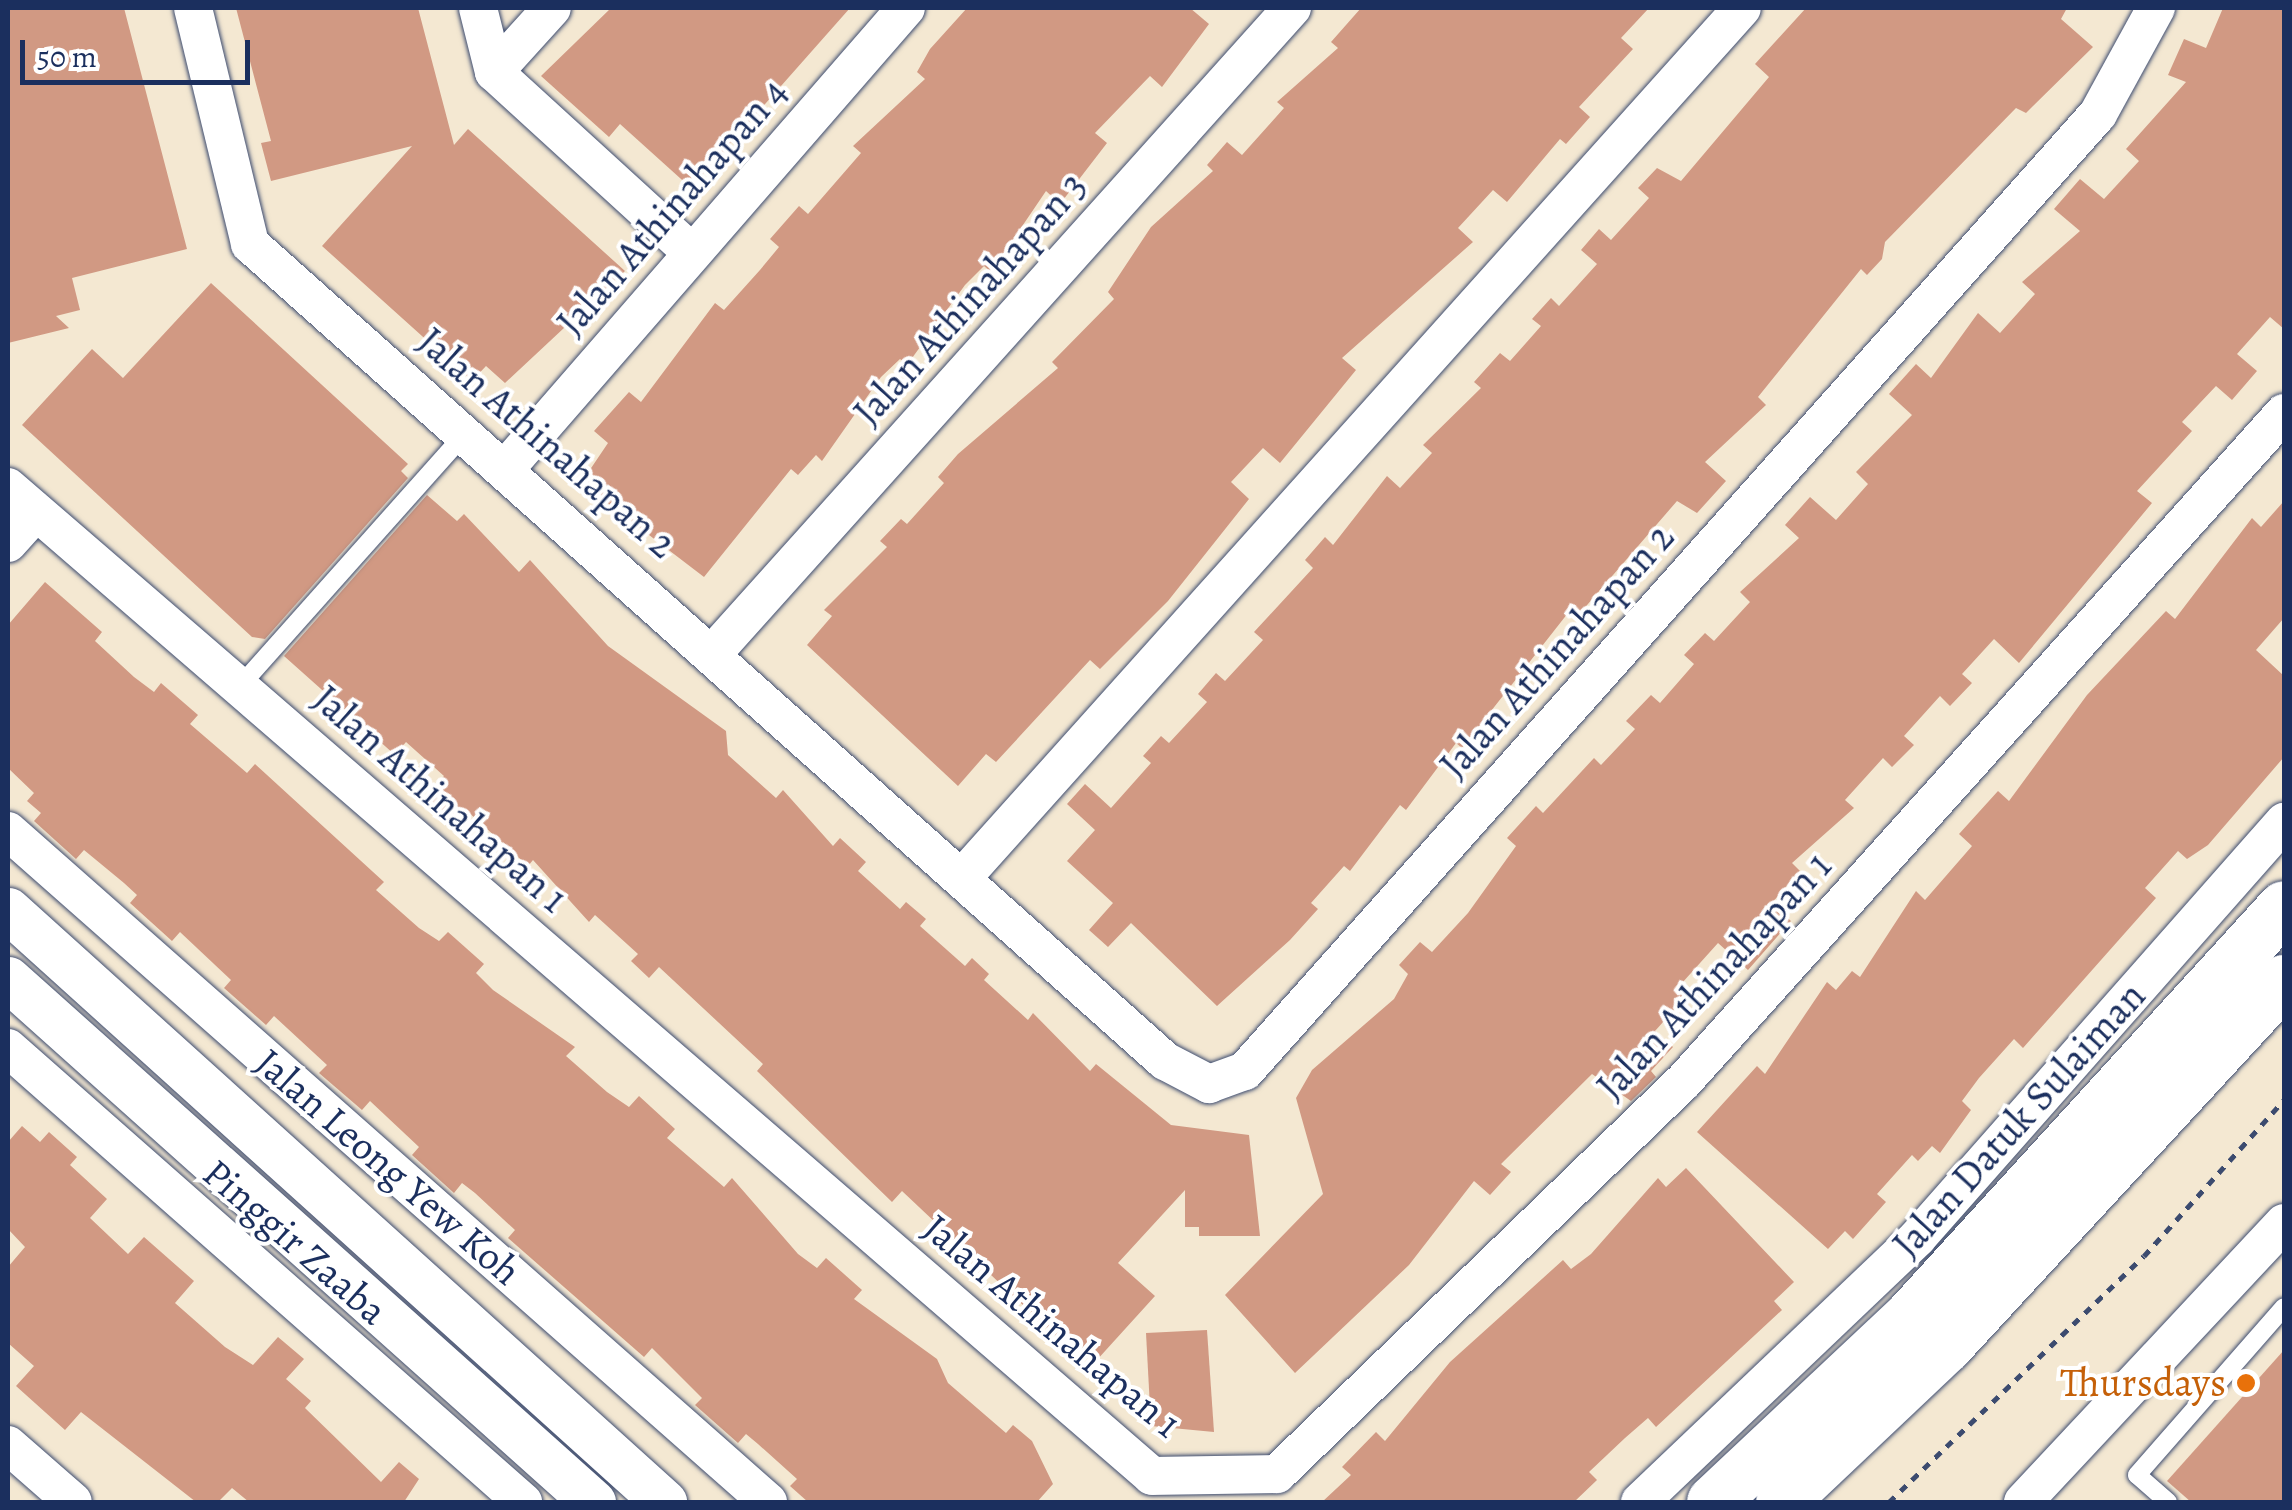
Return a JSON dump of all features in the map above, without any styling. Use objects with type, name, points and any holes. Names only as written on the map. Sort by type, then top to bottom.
[{"type":"main road","name":"Jalan Datuk Sulaiman","points":[[1713,1502],[1761,1425],[1908,1318],[2284,907]]},
{"type":"main road","points":[[1782,1502],[1947,1346],[2284,981]]},
{"type":"street","name":"Jalan Athinahapan 2","points":[[194,8],[250,244],[507,466],[1165,1061],[1210,1084],[1245,1072],[2098,114],[2156,8]]},
{"type":"street","points":[[478,8],[494,72],[692,253]]},
{"type":"street","points":[[494,72],[552,8]]},
{"type":"street","name":"Jalan Athinahapan 4","points":[[507,466],[906,8]]},
{"type":"street","name":"Jalan Athinahapan 3","points":[[715,652],[1292,8]]},
{"type":"street","points":[[962,878],[1742,8]]},
{"type":"street","name":"Jalan Athinahapan 1","points":[[8,488],[1152,1476],[1278,1474],[1684,1081],[2284,413]]},
{"type":"street","points":[[8,543],[35,513]]},
{"type":"street","name":"Jalan Datuk Sulaiman","points":[[1640,1502],[1761,1425],[1918,1238],[2284,822]]},
{"type":"street","name":"Jalan Leong Yew Koh","points":[[8,831],[768,1502]]},
{"type":"street","name":"Jalan Leong Yew Koh","points":[[8,910],[664,1502]]},
{"type":"street","points":[[8,979],[593,1502]]},
{"type":"street","name":"Pinggir Zaaba","points":[[8,1048],[523,1502]]},
{"type":"street","points":[[2023,1502],[2284,1222]]},
{"type":"street","points":[[8,1445],[72,1502]]},
{"type":"lane","points":[[240,686],[466,432]]},
{"type":"lane","points":[[2168,1502],[2137,1475],[2284,1307]]},
{"type":"path","points":[[1888,1502],[2144,1256],[2284,1100]]},
{"type":"building","points":[[8,8],[124,8],[187,249],[72,278],[80,310],[56,316],[69,328],[8,343]]},
{"type":"building","points":[[236,8],[418,8],[454,145],[468,129],[625,271],[505,383],[486,366],[472,381],[322,246],[412,146],[271,181],[261,143],[271,141]]},
{"type":"building","points":[[611,8],[850,8],[691,188],[620,124],[609,137],[541,76]]},
{"type":"building","points":[[967,8],[1190,8],[1209,24],[1162,87],[1150,76],[1095,133],[1107,143],[1060,204],[1046,191],[991,272],[984,266],[965,285],[907,365],[900,359],[881,377],[822,461],[816,455],[798,475],[791,469],[704,577],[581,483],[608,443],[594,431],[629,392],[641,402],[715,303],[724,310],[760,270],[779,247],[770,239],[799,206],[808,214],[861,153],[853,146],[925,79],[917,72],[930,49]]},
{"type":"building","points":[[1361,8],[1649,8],[1621,38],[1633,49],[1579,107],[1590,117],[1566,144],[1560,139],[1507,202],[1493,190],[1458,228],[1473,242],[1342,358],[1356,370],[1280,463],[1263,448],[1231,482],[1249,499],[1168,601],[1100,669],[1090,660],[996,762],[986,754],[958,786],[807,645],[832,616],[824,610],[887,547],[880,541],[901,519],[907,524],[944,483],[938,477],[958,454],[1058,368],[1052,362],[1114,299],[1108,292],[1151,227],[1213,171],[1207,165],[1227,142],[1242,155],[1284,108],[1277,102],[1338,48],[1331,42]]},
{"type":"building","points":[[1806,8],[2067,8],[2061,19],[2093,47],[2026,113],[2016,108],[1885,242],[1882,259],[1867,275],[1861,269],[1758,397],[1766,405],[1705,462],[1726,481],[1697,513],[1677,501],[1575,619],[1568,613],[1462,748],[1456,743],[1406,810],[1400,805],[1350,871],[1344,866],[1311,903],[1318,909],[1290,940],[1217,1006],[1131,923],[1108,947],[1089,930],[1113,903],[1067,861],[1095,830],[1067,804],[1085,784],[1111,808],[1151,763],[1143,756],[1161,736],[1169,743],[1207,702],[1198,694],[1216,673],[1225,681],[1263,640],[1254,632],[1313,568],[1305,560],[1325,537],[1333,545],[1387,476],[1400,488],[1432,453],[1423,445],[1481,388],[1474,382],[1500,353],[1510,361],[1541,326],[1532,319],[1551,298],[1559,306],[1597,264],[1581,250],[1599,229],[1611,240],[1649,198],[1638,188],[1657,168],[1681,181],[1769,77],[1755,64]]},
{"type":"building","points":[[2223,8],[2284,8],[2284,329],[2270,317],[2237,354],[2257,371],[2232,400],[2216,386],[2182,422],[2192,431],[2137,491],[2152,503],[2019,663],[1994,639],[1962,674],[1972,683],[1950,706],[1940,696],[1904,736],[1914,745],[1892,767],[1883,758],[1845,800],[1854,808],[1792,863],[1800,871],[1771,904],[1791,921],[1748,970],[1718,943],[1682,983],[1691,991],[1655,1031],[1673,1047],[1651,1071],[1656,1077],[1631,1101],[1592,1074],[1501,1164],[1511,1172],[1490,1195],[1474,1181],[1409,1265],[1295,1373],[1225,1295],[1323,1194],[1296,1098],[1312,1070],[1394,999],[1408,974],[1399,965],[1420,942],[1432,952],[1468,913],[1516,846],[1507,838],[1536,806],[1543,813],[1594,758],[1601,765],[1635,729],[1626,721],[1651,695],[1660,703],[1694,664],[1684,655],[1705,633],[1714,641],[1750,602],[1740,592],[1799,538],[1785,525],[1810,497],[1836,520],[1868,484],[1856,472],[1912,415],[1889,394],[1916,364],[1931,378],[1978,313],[2000,333],[2035,294],[2022,282],[2080,231],[2054,209],[2080,179],[2104,199],[2139,161],[2126,149],[2186,82],[2168,75],[2184,39],[2206,48]]},
{"type":"building","points":[[211,283],[408,464],[401,471],[408,478],[265,639],[252,637],[22,425],[92,349],[123,378]]},
{"type":"building","points":[[427,495],[457,521],[464,514],[519,572],[530,560],[608,646],[726,731],[728,755],[776,798],[783,790],[833,846],[840,838],[866,862],[858,871],[900,909],[906,902],[926,919],[920,926],[965,966],[972,958],[989,974],[984,980],[1028,1020],[1033,1013],[1090,1071],[1096,1064],[1171,1125],[1249,1135],[1260,1236],[1199,1236],[1199,1227],[1185,1227],[1185,1190],[1118,1263],[1155,1296],[1096,1361],[1066,1334],[1060,1340],[902,1191],[892,1202],[757,1071],[763,1064],[659,967],[649,978],[631,961],[638,954],[595,915],[589,922],[533,860],[528,866],[466,810],[455,822],[426,796],[444,776],[406,742],[395,755],[284,656]]},
{"type":"building","points":[[2284,501],[2284,618],[2256,650],[2284,676],[2284,757],[2208,845],[2187,859],[2178,851],[2145,888],[2156,898],[2023,1048],[2014,1039],[1979,1078],[1962,1101],[1971,1110],[1940,1153],[1932,1146],[1918,1161],[1912,1155],[1877,1194],[1886,1202],[1853,1239],[1845,1231],[1828,1249],[1697,1132],[1757,1066],[1765,1074],[1827,982],[1836,990],[1852,971],[1860,977],[1916,891],[1925,900],[1972,846],[1959,834],[1998,791],[2009,801],[2087,695],[2166,611],[2175,619],[2252,518],[2261,527]]},
{"type":"building","points":[[45,582],[102,632],[95,641],[134,677],[154,692],[161,683],[198,715],[190,724],[247,773],[255,764],[384,882],[376,890],[419,928],[439,941],[448,932],[484,964],[476,973],[493,990],[575,1047],[566,1056],[607,1092],[629,1107],[639,1096],[675,1129],[667,1138],[724,1187],[732,1178],[798,1254],[817,1268],[826,1258],[862,1290],[854,1299],[937,1359],[948,1383],[1006,1433],[1013,1425],[1032,1441],[1053,1484],[1037,1502],[808,1502],[790,1486],[797,1479],[758,1444],[746,1434],[738,1443],[695,1405],[702,1398],[652,1348],[644,1357],[508,1238],[515,1230],[475,1193],[462,1183],[454,1193],[412,1155],[419,1147],[370,1101],[362,1110],[319,1073],[327,1065],[274,1016],[266,1025],[224,988],[231,980],[180,932],[172,941],[130,903],[137,895],[124,883],[84,850],[76,859],[34,821],[41,813],[27,801],[34,793],[8,768],[8,625]]},
{"type":"building","points":[[22,1126],[40,1142],[49,1132],[77,1157],[70,1165],[107,1199],[90,1218],[128,1254],[144,1237],[194,1281],[175,1303],[225,1347],[253,1365],[278,1337],[304,1359],[286,1379],[311,1401],[305,1408],[381,1482],[399,1462],[419,1479],[404,1502],[249,1502],[232,1488],[218,1502],[196,1502],[81,1412],[65,1430],[16,1386],[34,1366],[8,1343],[8,1267],[25,1247],[8,1229],[8,1142]]},
{"type":"building","points":[[1686,1168],[1794,1282],[1774,1301],[1782,1310],[1656,1427],[1648,1418],[1625,1438],[1589,1472],[1597,1480],[1574,1502],[1322,1502],[1351,1475],[1342,1467],[1376,1432],[1385,1441],[1450,1362],[1563,1260],[1571,1269],[1591,1254],[1658,1178],[1666,1187]]},
{"type":"building","points":[[1207,1330],[1214,1432],[1151,1426],[1146,1333]]},
{"type":"building","points":[[2284,1350],[2284,1502],[2191,1502],[2167,1481]]},
{"type":"place","name":"Thursdays","points":[[2246,1383]]}]
